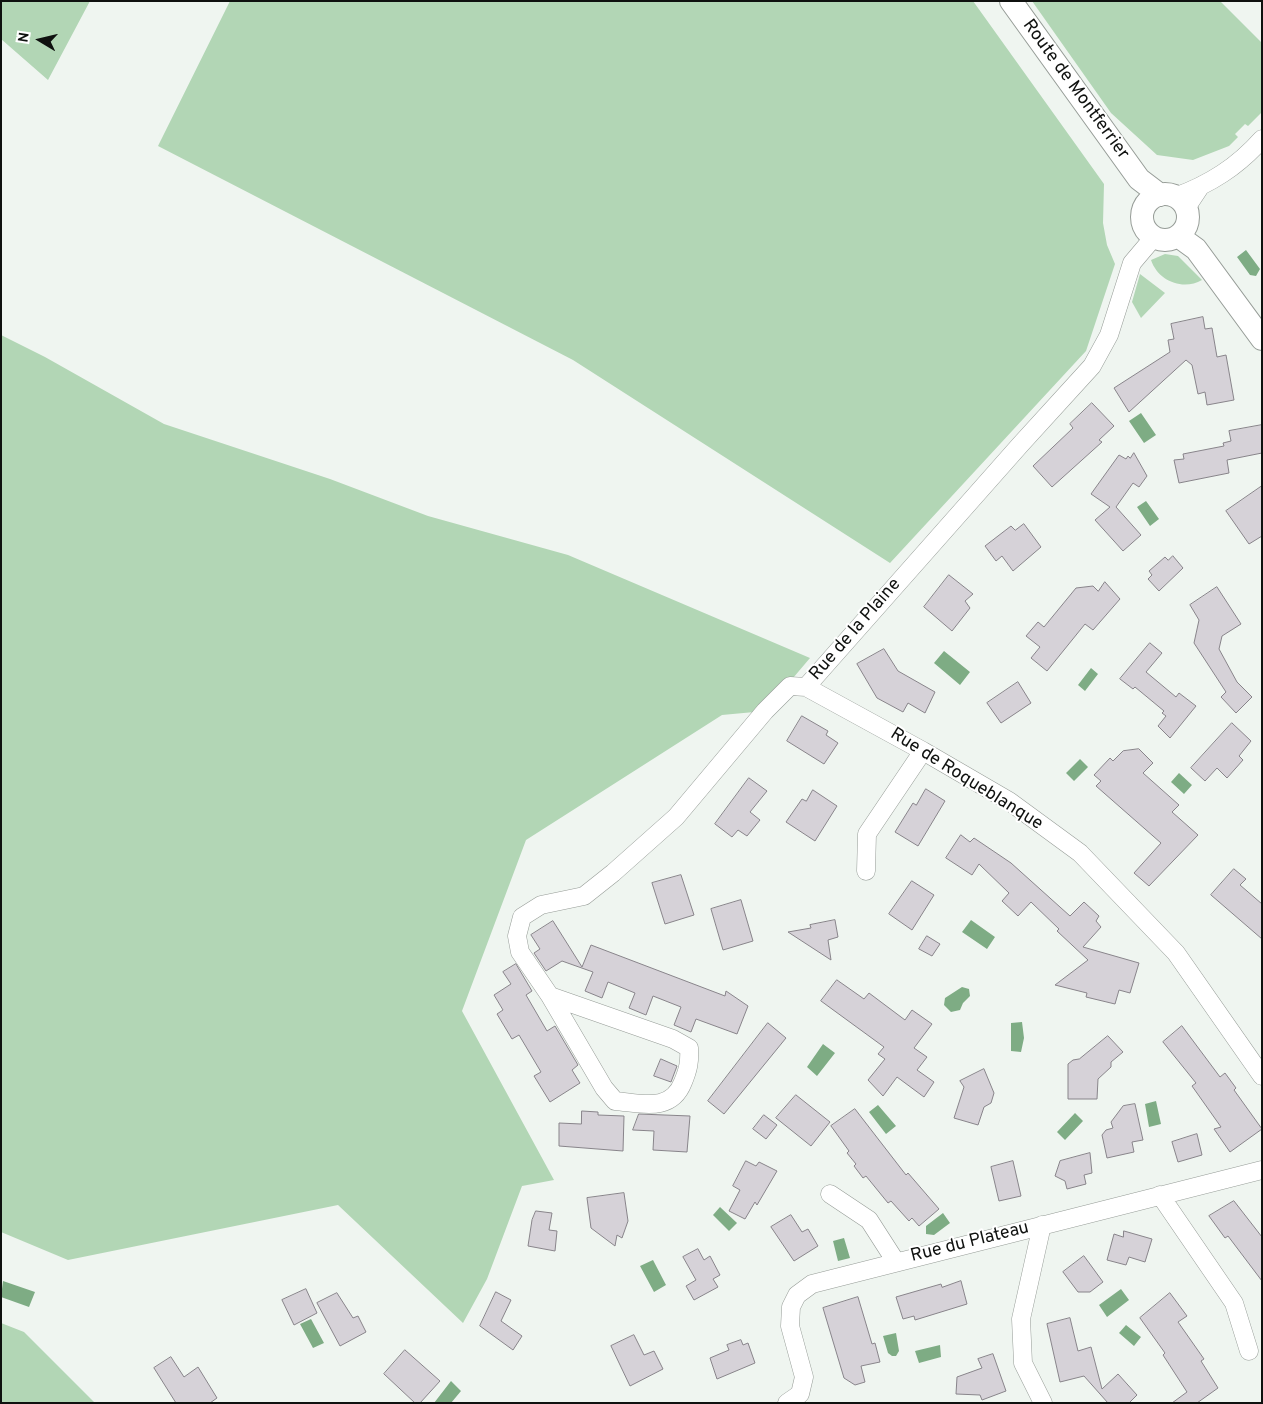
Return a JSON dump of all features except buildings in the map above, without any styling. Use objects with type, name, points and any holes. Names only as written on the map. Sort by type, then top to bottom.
[{"type":"street","name":"Route de Montferrier","points":[[1010,1],[1139,179],[1172,210]]},
{"type":"street","points":[[1149,232],[1166,240],[1172,210],[1200,187],[1243,160],[1262,139]]},
{"type":"street","name":"Route de Montferrier","points":[[1149,232],[1142,215],[1172,210]]},
{"type":"street","points":[[1172,210],[1196,249],[1262,339]]},
{"type":"street","name":"Rue de la Plaine","points":[[550,996],[520,952],[517,936],[522,917],[541,905],[584,896],[614,873],[676,817],[765,711],[790,686],[806,688],[1013,452],[1092,366],[1110,335],[1125,281],[1149,232]]},
{"type":"street","name":"Rue de Roqueblanque","points":[[806,688],[923,751],[1009,801],[1080,854],[1176,953],[1262,1076]]},
{"type":"street","points":[[866,871],[867,834],[923,751]]},
{"type":"street","points":[[550,996],[673,1039],[689,1048],[690,1064],[679,1092],[672,1100],[655,1104],[615,1101],[604,1088],[550,996]]},
{"type":"street","name":"Rue du Plateau","points":[[787,1403],[800,1394],[804,1377],[790,1326],[791,1307],[797,1295],[812,1284],[1262,1170]]},
{"type":"street","points":[[830,1194],[869,1220],[896,1262]]},
{"type":"street","points":[[1160,1195],[1234,1304],[1249,1351]]},
{"type":"street","points":[[1042,1225],[1021,1319],[1023,1363],[1043,1403]]},
{"type":"shaded area","points":[[1,1],[90,1],[48,80],[1,39]]},
{"type":"shaded area","points":[[230,1],[973,1],[1104,184],[1103,223],[1107,245],[1115,264],[1086,351],[890,563],[573,360],[158,146]]},
{"type":"shaded area","points":[[1032,1],[1220,1],[1262,43],[1262,112],[1248,126],[1245,124],[1235,134],[1238,137],[1229,146],[1193,160],[1157,155],[1111,113]]},
{"type":"shaded area","points":[[1246,250],[1260,269],[1256,276],[1250,275],[1237,257]]},
{"type":"shaded area","points":[[1165,254],[1178,256],[1202,280],[1195,283],[1179,284],[1159,274],[1151,260]]},
{"type":"shaded area","points":[[1140,274],[1165,293],[1141,318],[1132,302]]},
{"type":"shaded area","points":[[1,335],[45,357],[164,424],[330,479],[428,516],[568,555],[810,658],[765,711],[722,715],[526,840],[462,1011],[554,1180],[522,1186],[487,1279],[463,1323],[338,1205],[68,1260],[1,1232]]},
{"type":"shaded area","points":[[1141,413],[1156,435],[1144,443],[1129,421]]},
{"type":"shaded area","points":[[1146,501],[1159,519],[1150,526],[1137,507]]},
{"type":"shaded area","points":[[944,651],[970,672],[960,685],[934,663]]},
{"type":"shaded area","points":[[1091,668],[1098,674],[1085,691],[1078,685]]},
{"type":"shaded area","points":[[1080,759],[1088,767],[1074,781],[1066,773]]},
{"type":"shaded area","points":[[1179,773],[1192,785],[1184,794],[1171,782]]},
{"type":"shaded area","points":[[971,920],[995,937],[987,949],[962,932]]},
{"type":"shaded area","points":[[962,987],[969,989],[970,996],[963,1003],[960,1010],[951,1012],[944,1005],[945,998]]},
{"type":"shaded area","points":[[1022,1022],[1024,1038],[1021,1052],[1011,1051],[1011,1023]]},
{"type":"shaded area","points":[[823,1044],[835,1053],[817,1076],[807,1067]]},
{"type":"shaded area","points":[[1156,1101],[1161,1124],[1149,1127],[1145,1104]]},
{"type":"shaded area","points":[[878,1105],[896,1126],[886,1134],[869,1112]]},
{"type":"shaded area","points":[[1075,1113],[1083,1121],[1065,1140],[1057,1132]]},
{"type":"shaded area","points":[[720,1207],[737,1223],[729,1231],[713,1215]]},
{"type":"shaded area","points":[[943,1213],[950,1223],[934,1235],[926,1234],[926,1226]]},
{"type":"shaded area","points":[[844,1238],[850,1258],[838,1261],[833,1241]]},
{"type":"shaded area","points":[[653,1260],[666,1285],[654,1292],[640,1266]]},
{"type":"shaded area","points":[[3,1281],[35,1292],[29,1307],[1,1297]]},
{"type":"shaded area","points":[[1121,1289],[1129,1300],[1107,1317],[1099,1305]]},
{"type":"shaded area","points":[[311,1319],[324,1343],[313,1348],[300,1324]]},
{"type":"shaded area","points":[[1,1323],[24,1332],[95,1403],[1,1403]]},
{"type":"shaded area","points":[[1126,1325],[1141,1337],[1134,1346],[1119,1333]]},
{"type":"shaded area","points":[[896,1333],[899,1351],[896,1356],[892,1356],[888,1353],[883,1336]]},
{"type":"shaded area","points":[[940,1345],[941,1357],[919,1363],[915,1351]]},
{"type":"shaded area","points":[[451,1381],[461,1391],[451,1403],[434,1403]]}]
